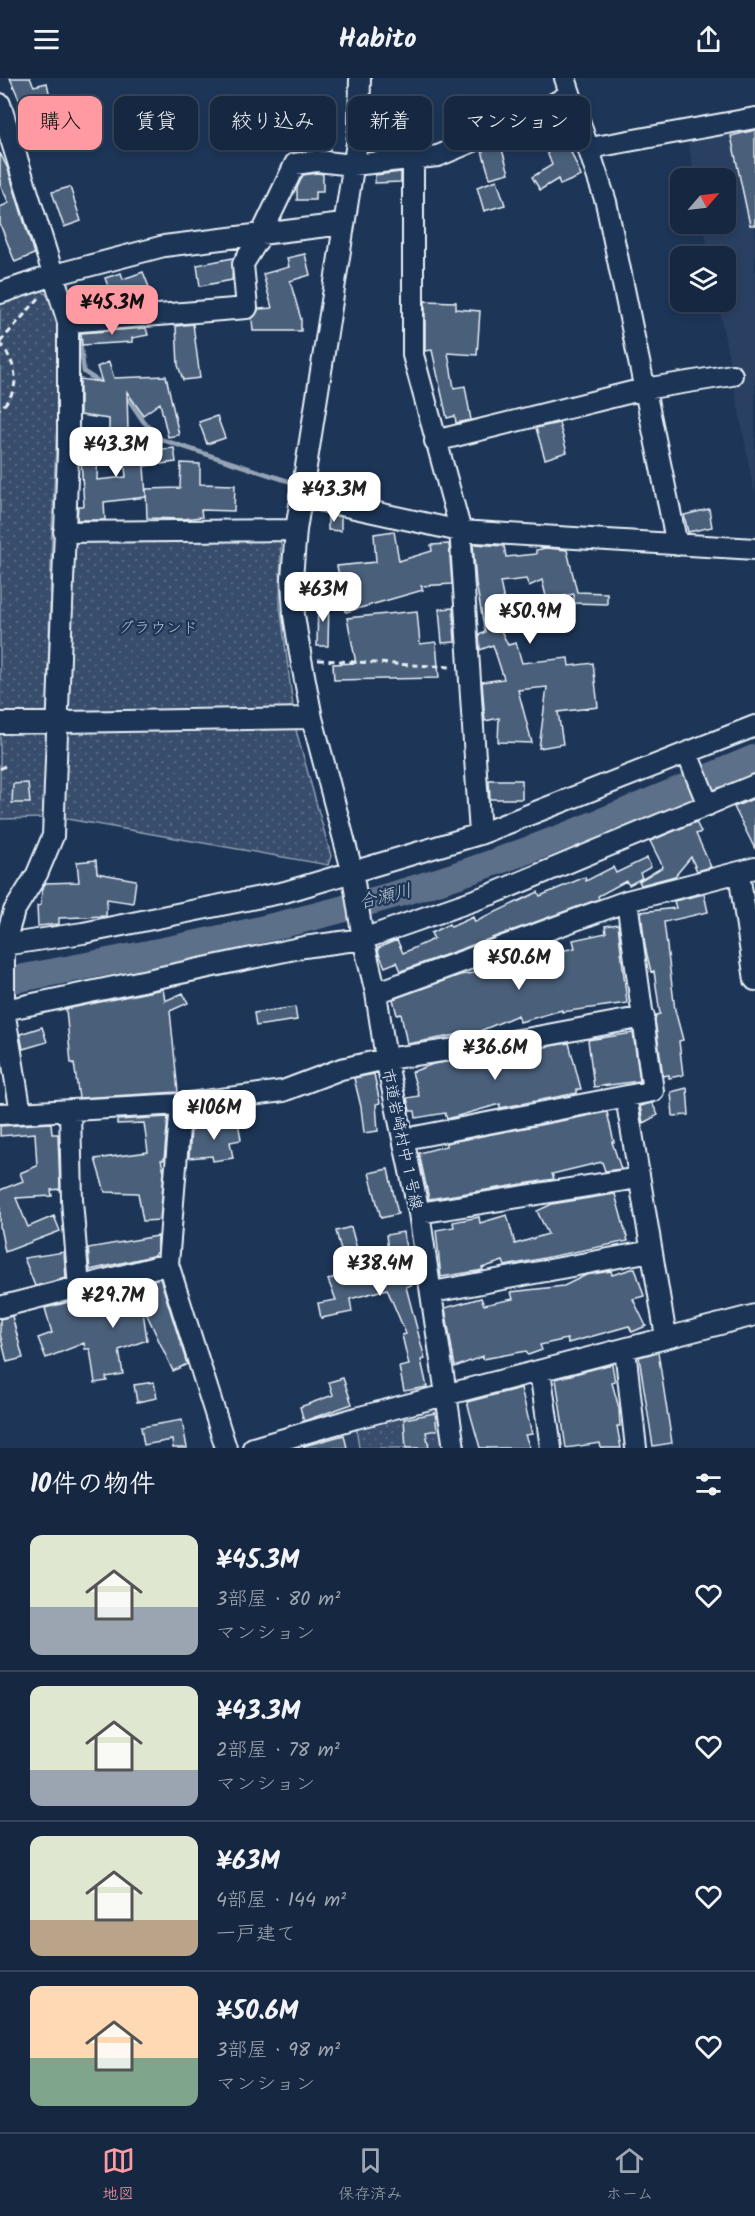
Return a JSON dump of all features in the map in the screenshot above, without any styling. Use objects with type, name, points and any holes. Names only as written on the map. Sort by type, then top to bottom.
[{"type":"street","name":"市道岩崎村中１号線","points":[[360,78],[359,130],[300,496],[292,578],[301,659],[312,718],[352,870],[362,933],[376,993],[386,1059],[405,1139],[419,1213],[433,1292],[445,1395],[454,1448]]},
{"type":"street","points":[[68,322],[247,308],[243,264],[261,234],[295,164],[317,161],[353,165],[438,156],[500,132],[568,86]]},
{"type":"street","points":[[0,104],[68,322],[68,453],[53,836],[37,874],[14,911],[3,949],[2,1011],[21,1113]]},
{"type":"street","points":[[677,545],[637,391],[606,202],[590,148],[755,118]]},
{"type":"street","points":[[413,160],[413,355],[460,531],[480,834]]},
{"type":"street","points":[[0,293],[54,275],[164,246],[343,224]]},
{"type":"street","points":[[435,441],[637,391],[732,375]]},
{"type":"street","points":[[300,496],[460,531],[755,549]]},
{"type":"street","points":[[64,532],[296,530]]},
{"type":"street","points":[[0,723],[312,718]]},
{"type":"street","points":[[3,949],[226,906],[285,892],[352,870],[480,834],[755,726]]},
{"type":"street","points":[[687,753],[708,805]]},
{"type":"street","points":[[2,1011],[304,947],[362,933],[492,894],[755,785]]},
{"type":"street","points":[[376,993],[627,901],[747,871],[755,980]]},
{"type":"street","points":[[405,1139],[653,1091],[627,901]]},
{"type":"street","points":[[0,1114],[181,1104],[283,1090],[341,1069],[386,1059],[526,1039],[644,1017]]},
{"type":"street","points":[[626,1097],[666,1337]]},
{"type":"street","points":[[181,1104],[168,1264],[226,1448]]},
{"type":"street","points":[[70,1111],[72,1200],[79,1288]]},
{"type":"street","points":[[419,1213],[638,1178]]},
{"type":"street","points":[[433,1292],[651,1251]]},
{"type":"street","points":[[0,1307],[168,1264]]},
{"type":"street","points":[[252,1448],[445,1395],[755,1315]]},
{"type":"street","points":[[626,1349],[636,1448]]},
{"type":"street","points":[[540,1371],[551,1448]]},
{"type":"path","points":[[0,409],[12,395],[16,380],[13,362],[0,343],[39,298],[54,275]]},
{"type":"path","points":[[301,659],[469,668]]},
{"type":"path","points":[[0,769],[5,766]]},
{"type":"shaded area","points":[[755,127],[755,496],[720,312],[736,312],[736,246],[708,246],[705,234],[736,234],[736,168],[693,168],[688,142]]},
{"type":"shaded area","points":[[355,1426],[358,1448],[277,1448]]},
{"type":"green space","points":[[41,290],[54,305],[61,337],[52,532],[44,818],[0,819],[0,304]]},
{"type":"green space","name":"グラウンド","points":[[70,538],[281,539],[280,605],[296,730],[331,856],[328,865],[62,818]]},
{"type":"green space","points":[[431,1406],[436,1410],[443,1448],[359,1448],[356,1426]]},
{"type":"building","points":[[10,78],[30,78],[34,86],[47,83],[50,96],[18,97]]},
{"type":"building","points":[[755,130],[755,225],[750,225],[731,136]]},
{"type":"building","points":[[502,150],[509,173],[490,178],[482,151]]},
{"type":"building","points":[[570,150],[581,176],[560,185],[558,179],[540,190],[532,177],[552,165],[547,152]]},
{"type":"building","points":[[0,153],[8,169],[34,254],[15,262],[0,224],[0,207],[9,203],[0,184]]},
{"type":"building","points":[[401,172],[401,182],[375,183],[375,175]]},
{"type":"building","points":[[323,174],[323,192],[315,192],[315,200],[297,200],[297,188],[303,175]]},
{"type":"building","points":[[497,180],[505,205],[484,211],[477,187]]},
{"type":"building","points":[[70,187],[81,221],[64,227],[52,192]]},
{"type":"building","points":[[305,254],[310,275],[290,281],[301,319],[301,331],[253,331],[252,318],[259,309],[272,308],[263,274],[289,267],[287,258]]},
{"type":"building","points":[[233,258],[232,280],[200,286],[197,265]]},
{"type":"building","points":[[143,272],[151,292],[130,300],[132,305],[115,306],[105,278],[121,273],[123,279]]},
{"type":"building","points":[[425,301],[456,302],[456,309],[480,311],[477,355],[448,353],[454,388],[465,386],[471,420],[456,423],[455,416],[447,418],[432,350],[425,351]]},
{"type":"building","points":[[193,324],[200,378],[183,380],[178,365],[176,326]]},
{"type":"building","points":[[146,328],[148,335],[132,338],[132,342],[82,345],[81,333]]},
{"type":"building","points":[[109,362],[114,378],[166,376],[179,435],[168,437],[160,403],[143,415],[127,392],[128,432],[109,432],[109,419],[80,415],[80,379],[102,382],[97,367]]},
{"type":"building","points":[[217,416],[225,438],[207,444],[199,422]]},
{"type":"building","points":[[559,423],[567,452],[545,459],[536,428]]},
{"type":"building","points":[[80,443],[98,443],[97,480],[126,477],[123,446],[142,444],[142,451],[174,448],[176,462],[144,466],[146,497],[104,502],[105,520],[77,520],[78,506],[84,506]]},
{"type":"building","points":[[181,463],[200,464],[200,484],[235,485],[234,511],[201,510],[202,517],[183,519],[147,518],[146,489],[180,488]]},
{"type":"building","points":[[709,509],[712,527],[688,532],[684,515]]},
{"type":"building","points":[[328,514],[341,517],[341,531],[328,530]]},
{"type":"building","points":[[394,531],[399,561],[432,551],[431,545],[449,544],[452,584],[421,586],[423,590],[346,612],[337,566],[376,562],[374,534]]},
{"type":"building","points":[[473,544],[504,546],[506,557],[536,554],[536,550],[546,548],[567,550],[577,592],[607,593],[607,604],[574,603],[574,594],[547,600],[542,580],[529,586],[526,579],[500,582],[506,611],[493,614],[508,645],[516,643],[522,663],[568,658],[569,666],[593,663],[598,707],[558,712],[563,744],[539,748],[547,687],[518,690],[532,743],[498,742],[499,718],[485,721],[482,682],[504,679],[493,645],[480,650],[479,635],[485,632],[476,583]]},
{"type":"building","points":[[318,600],[329,600],[328,646],[317,646]]},
{"type":"building","points":[[453,608],[455,642],[442,643],[439,609]]},
{"type":"building","points":[[417,611],[420,644],[436,642],[439,678],[334,680],[333,664],[356,663],[347,618]]},
{"type":"building","points":[[489,780],[522,780],[522,799],[490,799]]},
{"type":"building","points":[[28,783],[30,803],[12,803],[13,784]]},
{"type":"building","points":[[755,798],[755,849],[734,807]]},
{"type":"building","points":[[696,822],[701,832],[696,834],[711,867],[697,871],[691,857],[675,876],[641,885],[639,881],[663,867],[650,841]]},
{"type":"building","points":[[647,858],[651,867],[640,873],[642,878],[629,885],[626,881],[598,896],[599,899],[401,971],[397,962],[385,967],[379,954],[378,948],[397,940],[403,953],[434,939],[431,933],[449,924],[451,927],[473,917],[475,922],[538,892],[540,896],[585,877],[586,881],[613,867],[616,873]]},
{"type":"building","points":[[96,860],[97,873],[136,880],[133,903],[107,899],[106,916],[59,918],[59,924],[38,926],[37,906],[41,905],[42,888],[46,883],[79,882],[77,862]]},
{"type":"building","points":[[704,894],[708,912],[664,922],[675,1010],[683,1040],[679,1041],[683,1075],[669,1078],[669,1075],[663,1076],[655,1020],[656,1015],[660,1014],[654,971],[651,972],[645,946],[641,912],[676,908],[674,901]]},
{"type":"building","points":[[618,924],[627,1003],[562,1012],[562,1010],[520,1022],[518,1015],[480,1031],[480,1033],[407,1044],[401,1014],[397,1015],[393,999],[460,975],[480,972],[479,969],[527,960],[546,952],[546,954],[575,948],[573,940],[606,933],[605,926]]},
{"type":"building","points":[[163,989],[165,1001],[183,993],[188,1003],[170,1011],[178,1092],[79,1098],[74,1063],[71,1063],[66,1009]]},
{"type":"building","points":[[295,1007],[297,1020],[256,1026],[254,1013]]},
{"type":"building","points":[[42,1027],[47,1042],[23,1049],[20,1034]]},
{"type":"building","points":[[633,1033],[640,1081],[594,1087],[588,1040]]},
{"type":"building","points":[[569,1043],[581,1089],[577,1089],[577,1093],[500,1108],[500,1104],[447,1119],[445,1113],[416,1118],[415,1111],[410,1111],[407,1098],[419,1096],[412,1072],[433,1064]]},
{"type":"building","points":[[374,1074],[380,1103],[376,1104],[378,1131],[364,1133],[354,1078]]},
{"type":"building","points":[[687,1088],[689,1115],[673,1116],[671,1092]]},
{"type":"building","points":[[652,1103],[658,1115],[643,1123],[640,1106]]},
{"type":"building","points":[[607,1112],[614,1142],[612,1142],[621,1169],[605,1171],[602,1162],[552,1174],[554,1179],[429,1199],[419,1153],[446,1146],[446,1143]]},
{"type":"building","points":[[192,1115],[197,1128],[238,1121],[241,1140],[230,1142],[233,1158],[213,1161],[212,1156],[189,1158]]},
{"type":"building","points":[[168,1117],[164,1160],[161,1160],[164,1171],[160,1220],[143,1221],[138,1193],[105,1192],[95,1159],[148,1152],[144,1123],[117,1124],[117,1120]]},
{"type":"building","points":[[51,1123],[52,1134],[58,1134],[60,1189],[51,1190],[52,1196],[16,1198],[28,1227],[54,1216],[60,1231],[5,1252],[0,1227],[0,1190],[23,1181],[20,1173],[37,1166],[35,1133],[0,1136],[0,1126]]},
{"type":"building","points":[[388,1169],[398,1214],[381,1218],[369,1173]]},
{"type":"building","points":[[615,1194],[628,1241],[505,1266],[503,1261],[482,1268],[483,1270],[441,1277],[436,1230],[454,1227],[453,1222],[479,1217],[480,1223],[507,1215],[515,1244],[548,1234],[537,1211],[552,1204]]},
{"type":"building","points":[[351,1227],[363,1271],[368,1270],[371,1279],[391,1274],[386,1235],[403,1232],[413,1284],[406,1287],[425,1359],[421,1360],[427,1387],[404,1391],[399,1367],[409,1365],[402,1335],[406,1334],[387,1289],[350,1299],[352,1312],[321,1318],[318,1303],[336,1300],[328,1280],[339,1275],[340,1262],[344,1262],[336,1231]]},
{"type":"building","points":[[158,1236],[157,1253],[152,1256],[90,1270],[88,1248]]},
{"type":"building","points":[[64,1252],[66,1278],[35,1286],[24,1258]]},
{"type":"building","points":[[635,1268],[644,1296],[633,1299],[646,1326],[632,1332],[629,1326],[568,1343],[567,1339],[540,1345],[542,1350],[528,1355],[526,1351],[483,1359],[483,1356],[455,1367],[445,1308],[481,1298],[484,1305],[513,1299],[511,1292],[564,1286],[586,1275],[611,1271],[612,1275]]},
{"type":"building","points":[[160,1278],[187,1364],[173,1371],[142,1304],[147,1340],[119,1350],[123,1374],[106,1377],[107,1381],[95,1383],[90,1349],[85,1349],[84,1343],[46,1358],[38,1338],[52,1333],[45,1308],[109,1292],[112,1305],[146,1298],[140,1283]]},
{"type":"building","points":[[12,1316],[23,1358],[7,1362],[0,1334],[0,1319]]},
{"type":"building","points":[[658,1352],[672,1443],[653,1446],[639,1357]]},
{"type":"building","points":[[612,1364],[615,1382],[612,1383],[619,1408],[620,1426],[617,1426],[621,1448],[601,1448],[600,1443],[566,1448],[556,1379]]},
{"type":"building","points":[[343,1378],[352,1404],[304,1421],[300,1407],[333,1395],[329,1382]]},
{"type":"building","points":[[154,1382],[157,1398],[137,1402],[134,1385]]},
{"type":"building","points":[[521,1388],[532,1434],[525,1435],[530,1448],[480,1448],[467,1402]]},
{"type":"building","points":[[435,1413],[437,1430],[426,1432],[429,1448],[406,1448],[404,1419]]},
{"type":"building","points":[[182,1420],[187,1448],[173,1448],[172,1440],[144,1445],[141,1427]]},
{"type":"building","points":[[344,1435],[347,1448],[304,1448],[304,1446]]},
{"type":"waterway","points":[[78,326],[84,372],[103,384]]},
{"type":"waterway","points":[[122,397],[129,400],[143,421],[160,439],[288,481]]},
{"type":"waterway","name":"合瀬川","points":[[0,982],[159,952],[264,929],[420,887],[547,843],[755,758]]}]
